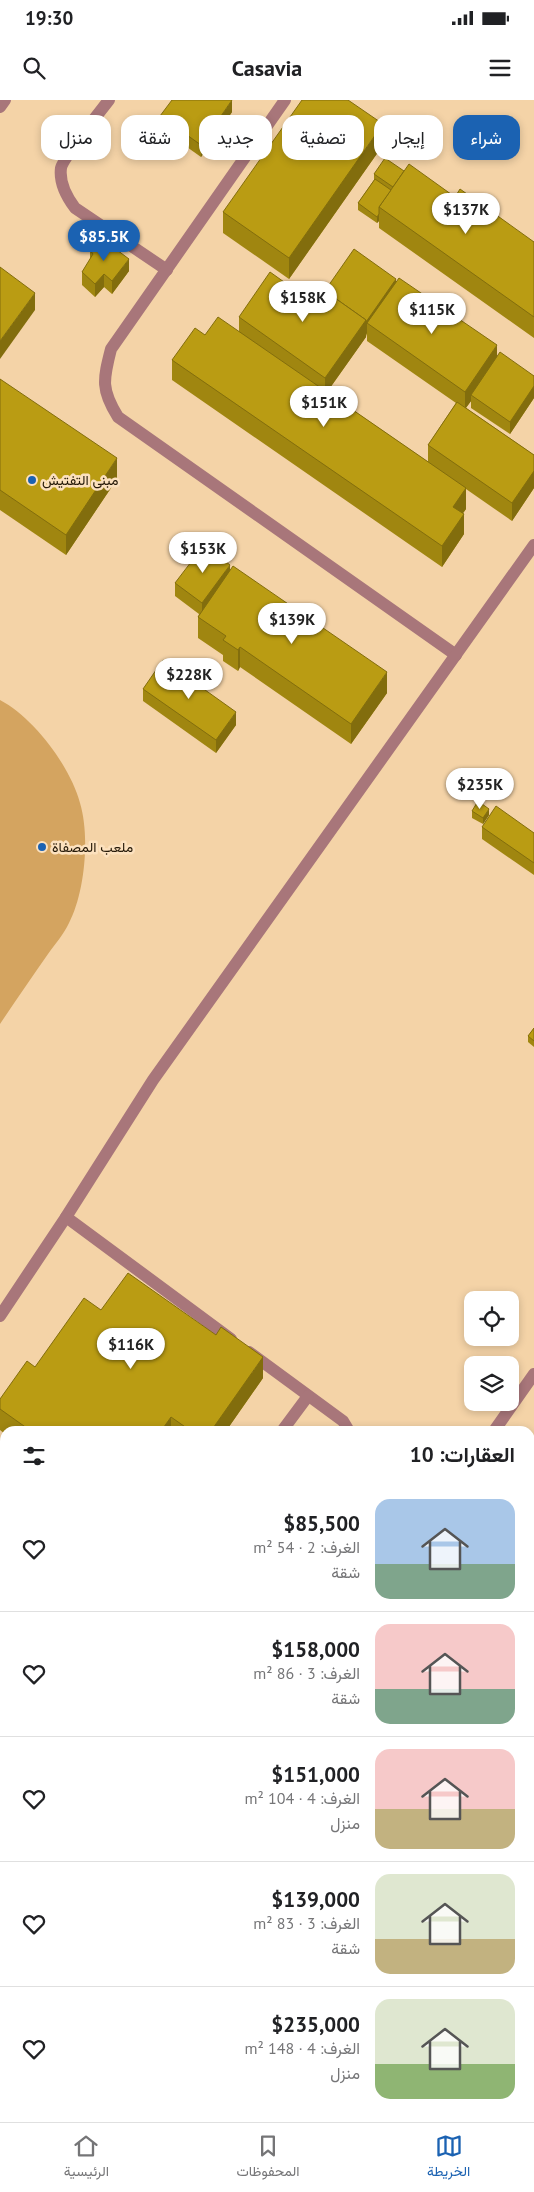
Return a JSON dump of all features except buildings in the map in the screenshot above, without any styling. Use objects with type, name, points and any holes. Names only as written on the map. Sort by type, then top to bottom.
[{"type":"street","points":[[0,107],[5,100]]},
{"type":"street","points":[[108,100],[61,166],[62,184],[75,208],[167,270]]},
{"type":"street","points":[[285,100],[111,349],[104,374],[106,398],[118,417],[456,655]]},
{"type":"street","points":[[0,1316],[66,1217],[153,1080],[534,545]]},
{"type":"street","points":[[66,1217],[343,1421],[346,1426]]},
{"type":"street","points":[[498,1426],[534,1374]]},
{"type":"street","points":[[286,1426],[308,1396]]},
{"type":"shaded area","name":"ملعب المصفاة","points":[[0,700],[13,708],[38,731],[49,744],[68,774],[80,803],[85,831],[85,847],[79,896],[69,923],[0,1024]]},
{"type":"place","name":"مبنى التفتيش","points":[[32,480]]},
{"type":"place","name":"ملعب المصفاة","points":[[42,847]]}]
